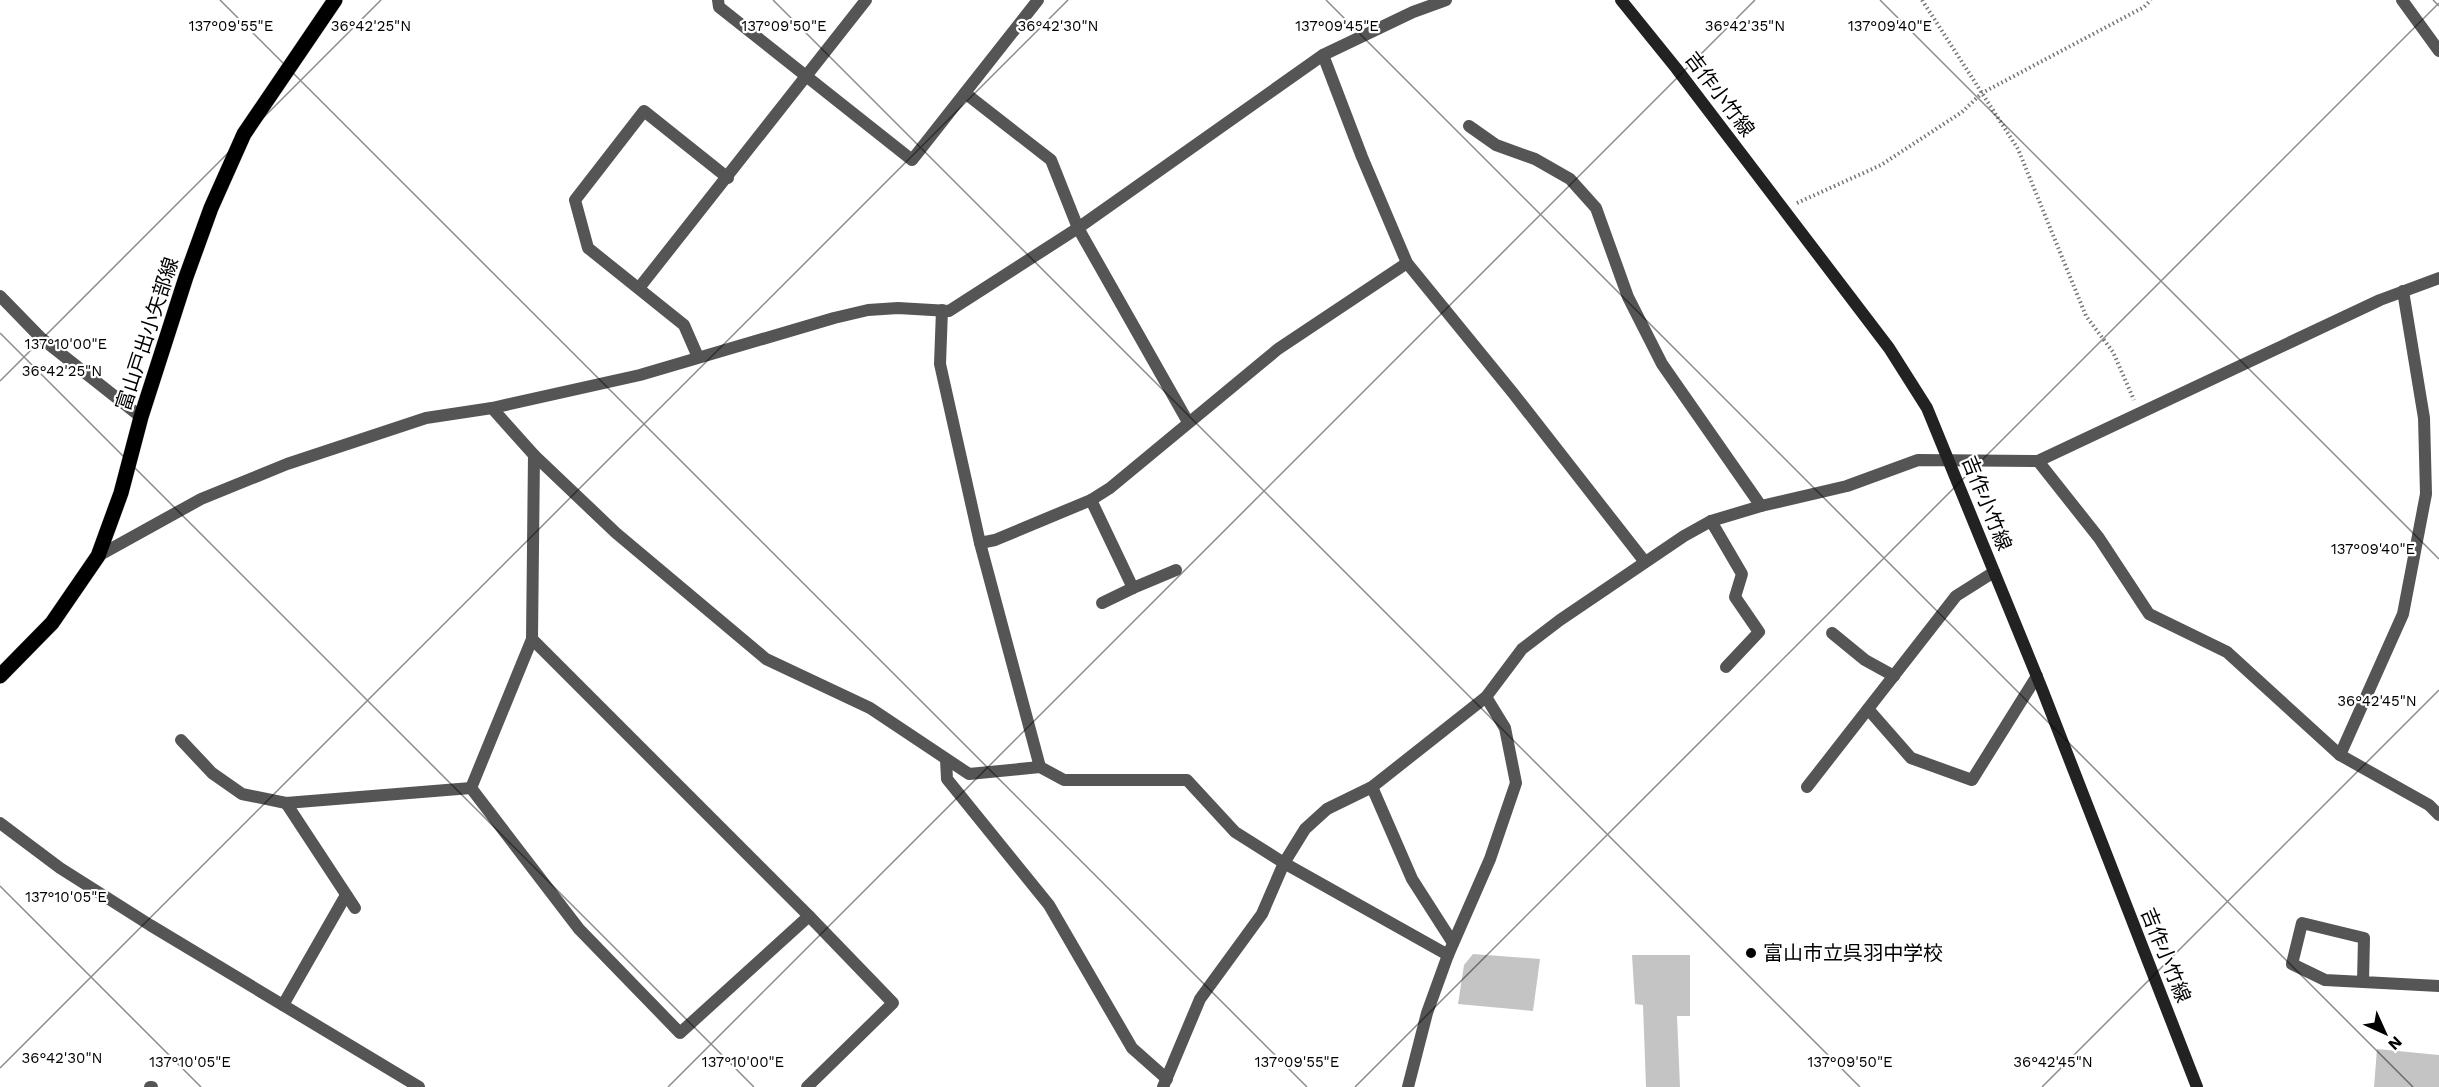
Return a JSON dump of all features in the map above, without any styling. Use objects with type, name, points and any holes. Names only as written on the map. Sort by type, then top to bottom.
[{"type":"main road","name":"吉作小竹線","points":[[1621,0],[1889,348],[1927,408],[2037,676],[2197,1087]]},
{"type":"main road","name":"富山戸出小矢部線","points":[[0,676],[52,623],[98,556],[121,493],[141,417],[186,277],[211,208],[244,134],[333,1]]},
{"type":"street","points":[[718,0],[719,7],[912,160],[1038,0]]},
{"type":"street","points":[[639,288],[728,178],[866,0]]},
{"type":"street","points":[[98,556],[201,500],[286,464],[426,418],[492,408],[640,375],[868,310],[898,308],[949,312],[1078,228],[1323,55],[1413,12],[1446,0]]},
{"type":"street","points":[[2402,0],[2439,51]]},
{"type":"street","points":[[1323,55],[1362,158],[1407,263],[1513,393],[1645,562]]},
{"type":"street","points":[[965,93],[1051,160],[1078,228],[1188,422]]},
{"type":"street","points":[[698,357],[684,325],[588,248],[575,201],[644,111],[728,178]]},
{"type":"street","points":[[1469,126],[1496,145],[1535,159],[1570,179],[1596,208],[1628,297],[1662,364],[1761,506]]},
{"type":"street","points":[[980,543],[995,540],[1091,500],[1110,488],[1278,350],[1407,263]]},
{"type":"street","points":[[946,759],[947,779],[1049,905],[1132,1048],[1165,1083],[1200,999],[1262,914],[1284,863],[1305,829],[1327,809],[1372,787],[1486,697],[1522,649],[1645,562],[1711,522],[1761,506],[1847,486],[1918,460],[2038,461],[2380,300],[2439,278]]},
{"type":"street","points":[[2340,755],[2403,614],[2426,494],[2424,418],[2403,291]]},
{"type":"street","points":[[0,296],[41,338],[141,417]]},
{"type":"street","points":[[942,310],[940,364],[980,543],[1040,766]]},
{"type":"street","points":[[492,408],[534,455],[616,533],[766,659],[870,708],[969,774],[1040,766],[1064,780],[1187,780],[1235,832],[1284,863],[1450,949]]},
{"type":"street","points":[[471,788],[532,639],[534,455]]},
{"type":"street","points":[[2038,461],[2100,538],[2149,614],[2227,652],[2340,755],[2429,805],[2439,815]]},
{"type":"street","points":[[1091,500],[1133,588]]},
{"type":"street","points":[[1711,522],[1742,574],[1735,597],[1759,632],[1726,667]]},
{"type":"street","points":[[1102,603],[1176,570]]},
{"type":"street","points":[[1807,787],[1956,596],[1994,572]]},
{"type":"street","points":[[1832,633],[1865,660],[1893,676]]},
{"type":"street","points":[[532,639],[893,1003],[807,1087]]},
{"type":"street","points":[[1868,709],[1911,758],[1972,780],[2037,676]]},
{"type":"street","points":[[1408,1087],[1427,1013],[1450,949],[1490,860],[1516,783],[1505,728],[1486,697]]},
{"type":"street","points":[[181,740],[212,773],[242,794],[286,803],[471,788]]},
{"type":"street","points":[[1372,787],[1412,879],[1450,949]]},
{"type":"street","points":[[471,788],[579,929],[680,1033],[809,916]]},
{"type":"street","points":[[2429,805],[2439,795]]},
{"type":"street","points":[[286,803],[355,908]]},
{"type":"street","points":[[0,823],[60,868],[283,1005],[399,1082],[419,1087]]},
{"type":"street","points":[[283,1005],[346,895]]},
{"type":"street","points":[[2363,982],[2364,938],[2302,923],[2292,964],[2325,981],[2439,986]]},
{"type":"path","points":[[1922,0],[2018,149],[2086,316],[2113,351],[2140,413]]},
{"type":"path","points":[[1783,210],[1881,165],[1962,112],[1982,93],[2144,7],[2151,0]]},
{"type":"building","points":[[1473,954],[1540,959],[1533,1011],[1458,1004],[1464,965]]},
{"type":"building","points":[[1632,955],[1690,955],[1690,1016],[1677,1016],[1680,1087],[1646,1087],[1643,1005],[1635,1004]]},
{"type":"building","points":[[2377,1049],[2439,1055],[2439,1087],[2374,1087]]},
{"type":"place","name":"富山市立呉羽中学校","points":[[1751,953]]}]
